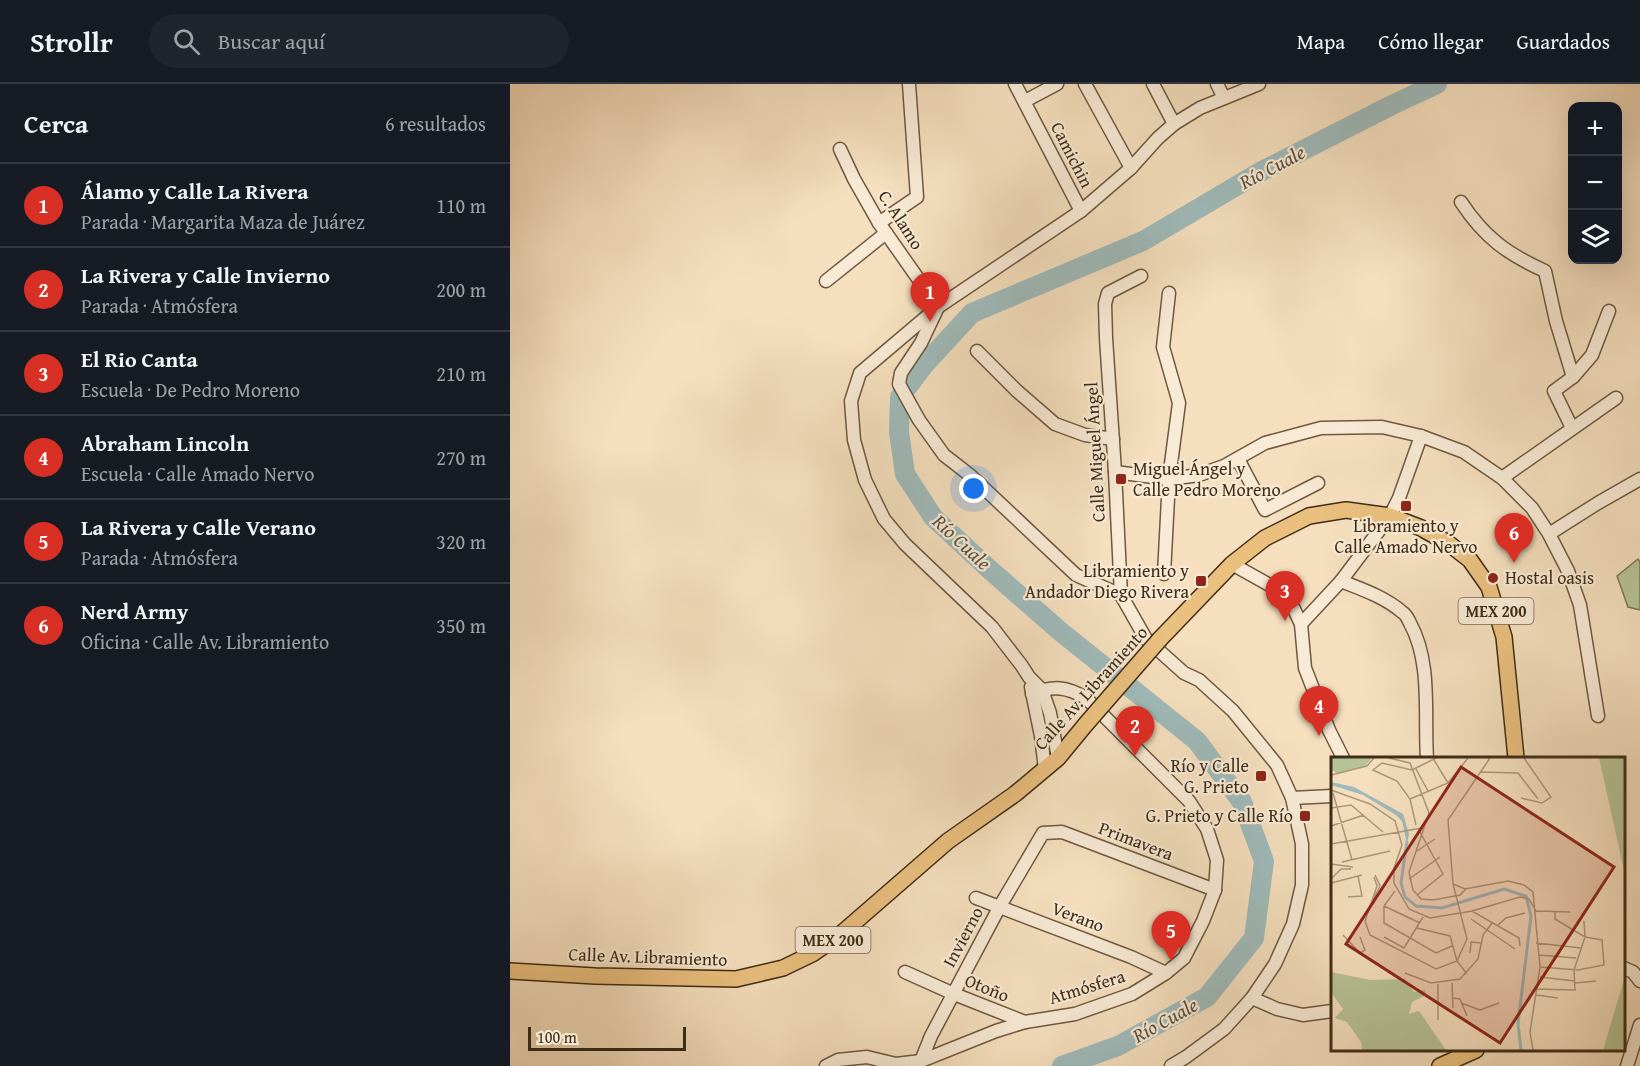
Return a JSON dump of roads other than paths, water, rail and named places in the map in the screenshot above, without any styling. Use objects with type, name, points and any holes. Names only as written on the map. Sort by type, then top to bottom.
[{"type":"main road","name":"Calle Av. Libramiento","points":[[510,970],[606,976],[736,979],[783,968],[812,954],[841,934],[948,841],[1015,794],[1058,758],[1153,639],[1232,564],[1265,538],[1309,516],[1346,510],[1390,516],[1419,527],[1448,543],[1470,560],[1489,587],[1504,637],[1516,757]]},
{"type":"main road","points":[[1440,1066],[1474,1051]]},
{"type":"street","points":[[826,281],[917,197],[909,84]]},
{"type":"street","name":"Camichin","points":[[1015,84],[1081,211]]},
{"type":"street","points":[[1024,101],[1057,84]]},
{"type":"street","points":[[1085,84],[1131,168]]},
{"type":"street","points":[[1153,84],[1174,124]]},
{"type":"street","points":[[1217,84],[1224,98]]},
{"type":"street","points":[[1058,758],[1050,712],[1022,666],[992,627],[905,544],[884,519],[865,480],[854,440],[851,401],[860,373],[938,307],[1081,211],[1131,168],[1174,124],[1200,108],[1259,84]]},
{"type":"street","name":"C. Alamo","points":[[840,149],[854,179],[883,228],[938,307]]},
{"type":"street","points":[[1461,202],[1472,220],[1499,246],[1545,272],[1556,321],[1573,377]]},
{"type":"street","name":"Calle Miguel Ángel","points":[[1141,276],[1108,293],[1105,304],[1121,595],[1153,639],[1184,673],[1200,680],[1233,711],[1277,765],[1292,798],[1302,844],[1302,885],[1293,924],[1275,964],[1252,998],[1224,1029],[1171,1066]]},
{"type":"street","points":[[1164,574],[1169,479],[1179,403],[1163,347],[1169,292]]},
{"type":"street","points":[[938,307],[921,343],[901,373],[899,384],[924,427],[944,455],[970,476],[1076,575],[1121,595]]},
{"type":"street","points":[[1572,428],[1554,392],[1573,377],[1592,355],[1609,311]]},
{"type":"street","points":[[977,351],[1017,391],[1055,424],[1085,435],[1113,439]]},
{"type":"street","points":[[1502,478],[1616,398]]},
{"type":"street","points":[[1116,472],[1169,479],[1199,475],[1224,466],[1265,444],[1321,429],[1382,427],[1421,436],[1464,452],[1502,478],[1533,508],[1568,571],[1580,605],[1598,716]]},
{"type":"street","points":[[1301,624],[1341,581],[1390,516],[1399,498],[1421,436]]},
{"type":"street","points":[[1238,459],[1265,510],[1318,483]]},
{"type":"street","points":[[1549,534],[1640,479]]},
{"type":"street","points":[[1232,564],[1284,593],[1293,607],[1301,624],[1305,668],[1342,757]]},
{"type":"street","points":[[1341,581],[1380,597],[1404,613],[1417,637],[1425,674],[1427,757]]},
{"type":"street","name":"Atmósfera","points":[[826,1066],[838,1060],[867,1057],[897,1065],[921,1061],[996,1030],[1024,1022],[1075,1014],[1132,994],[1166,973],[1184,958],[1203,921],[1215,890],[1217,860],[1207,829],[1189,801],[1086,698],[1072,690],[1056,688],[1037,692]]},
{"type":"street","points":[[1037,692],[1045,769]]},
{"type":"street","points":[[1292,798],[1331,796]]},
{"type":"street","name":"Primavera","points":[[1043,833],[1062,832],[1215,890]]},
{"type":"street","name":"Invierno","points":[[921,1061],[931,1036],[1000,906],[1043,833]]},
{"type":"street","name":"Verano","points":[[976,898],[1166,973]]},
{"type":"street","points":[[1625,969],[1634,972],[1640,981]]},
{"type":"street","name":"Otoño","points":[[905,972],[1024,1022]]},
{"type":"street","points":[[1252,998],[1277,1009],[1303,1014],[1331,1011]]},
{"type":"street","points":[[1626,1066],[1640,1025]]},
{"type":"waterway","name":"Río Cuale","points":[[1062,1066],[1118,1046],[1207,997],[1254,938],[1264,861],[1242,802],[1197,741],[1061,632],[933,517],[905,474],[899,432],[900,397],[924,365],[972,313],[1143,241],[1260,172],[1437,84]]},
{"type":"place","name":"Álamo y Calle La Rivera","points":[[930,322]]},
{"type":"place","name":"Miguel Ángel y Calle Pedro Moreno","points":[[1121,479]]},
{"type":"place","name":"Libramiento y Calle Amado Nervo","points":[[1406,506]]},
{"type":"place","name":"Nerd Army","points":[[1514,563]]},
{"type":"place","name":"Hostal oasis","points":[[1493,578]]},
{"type":"place","name":"Libramiento y Andador Diego Rivera","points":[[1201,581]]},
{"type":"place","name":"El Rio Canta","points":[[1285,621]]},
{"type":"place","name":"Abraham Lincoln","points":[[1319,736]]},
{"type":"place","name":"La Rivera y Calle Invierno","points":[[1135,756]]},
{"type":"place","name":"Río y Calle G. Prieto","points":[[1261,776]]},
{"type":"place","name":"G. Prieto y Calle Río","points":[[1305,816]]},
{"type":"place","name":"La Rivera y Calle Verano","points":[[1171,961]]}]
